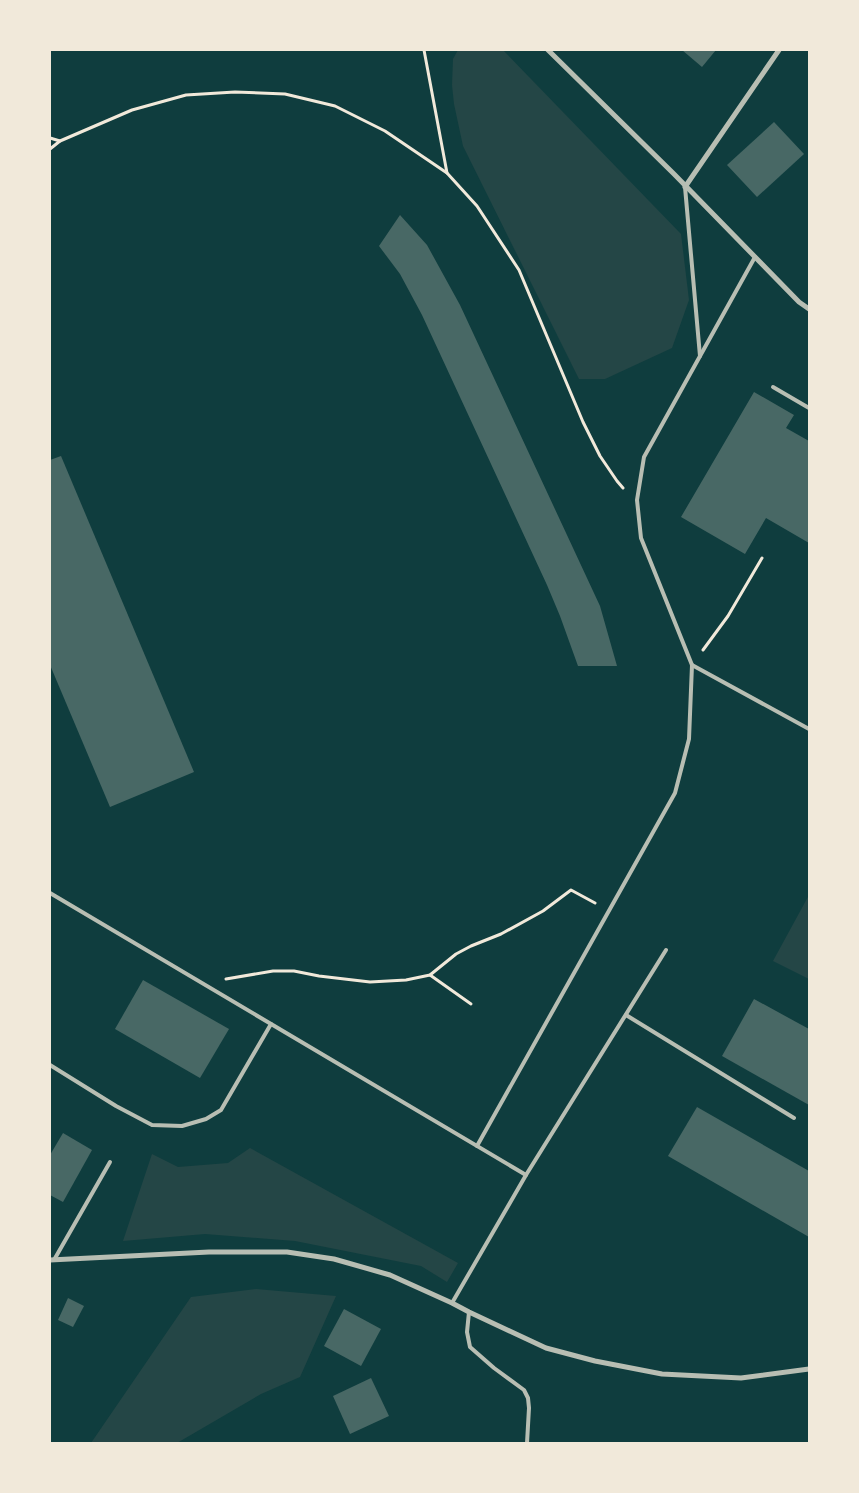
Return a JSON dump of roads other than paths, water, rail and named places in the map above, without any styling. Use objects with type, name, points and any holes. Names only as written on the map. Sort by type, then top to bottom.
[{"type":"street","points":[[548,50],[799,302],[809,309]]},
{"type":"street","points":[[685,186],[779,50]]},
{"type":"street","points":[[52,1260],[209,1252],[287,1252],[334,1259],[390,1275],[452,1302],[469,1312],[546,1348],[595,1361],[662,1374],[740,1378],[809,1369]]},
{"type":"lane","points":[[685,186],[700,356]]},
{"type":"lane","points":[[477,1146],[675,793],[689,739],[692,665],[641,538],[637,500],[644,457],[755,257]]},
{"type":"lane","points":[[773,387],[809,408]]},
{"type":"lane","points":[[692,665],[809,728]]},
{"type":"lane","points":[[50,893],[526,1176]]},
{"type":"lane","points":[[452,1302],[526,1176],[666,950]]},
{"type":"lane","points":[[626,1015],[794,1118]]},
{"type":"lane","points":[[50,1065],[116,1106],[152,1125],[182,1126],[206,1119],[221,1110],[271,1024]]},
{"type":"lane","points":[[52,1260],[110,1162]]},
{"type":"lane","points":[[469,1312],[467,1332],[470,1346],[494,1368],[524,1390],[528,1398],[527,1443]]}]
